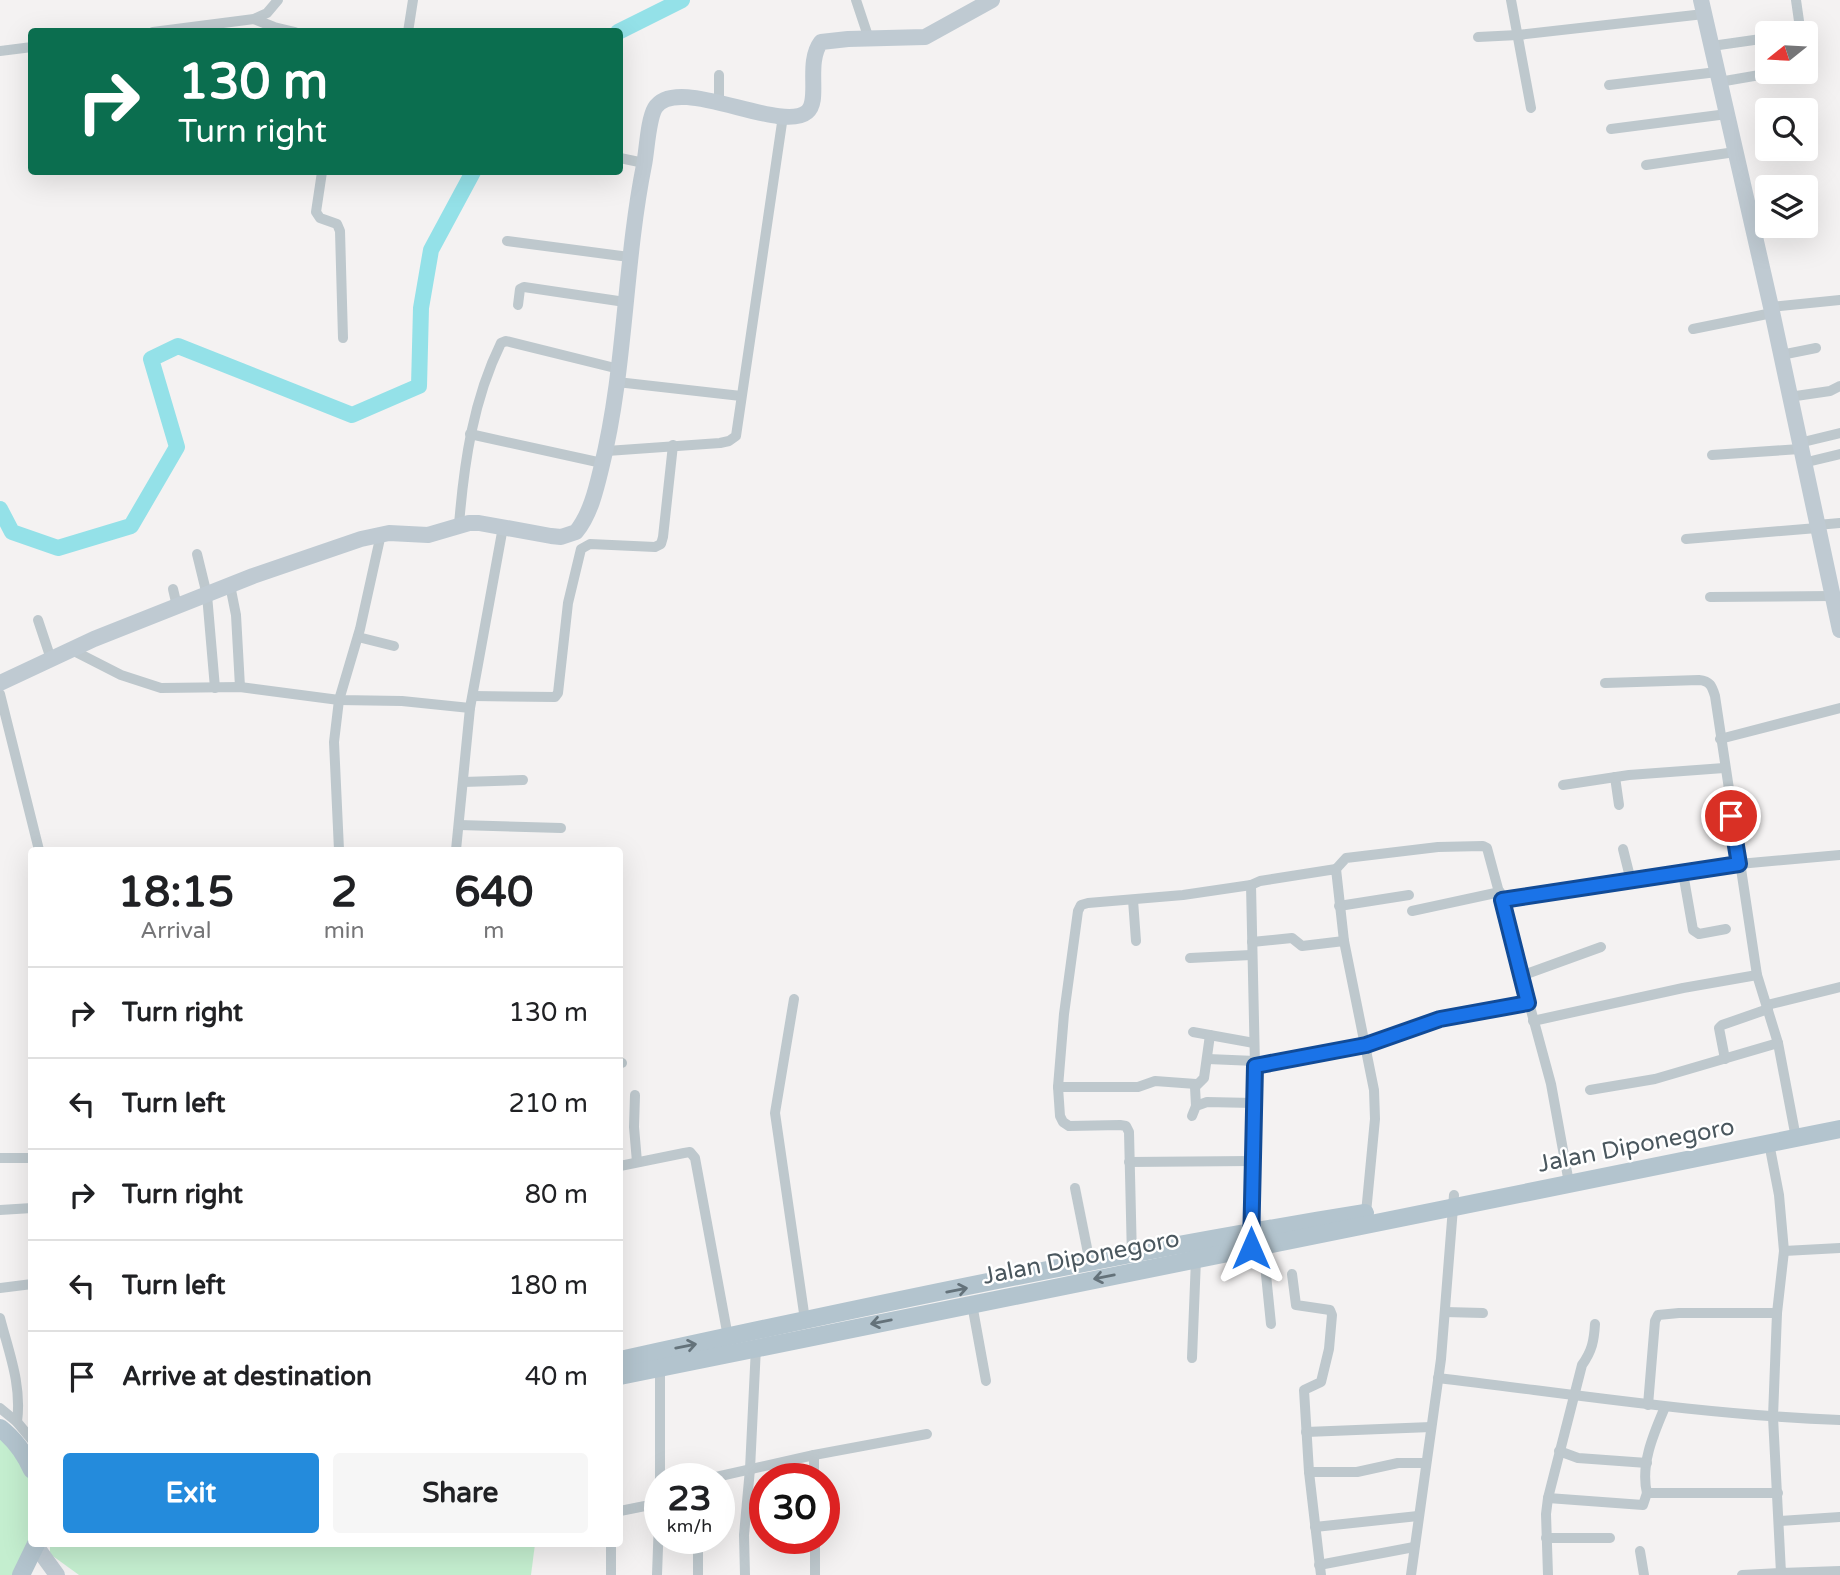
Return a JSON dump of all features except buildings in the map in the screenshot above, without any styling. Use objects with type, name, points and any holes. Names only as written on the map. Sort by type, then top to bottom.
[{"type":"main road","name":"Jalan Diponegoro","points":[[1568,1177],[1769,1143],[1840,1121]]},
{"type":"main road","name":"Jalan Diponegoro","points":[[623,1376],[972,1304],[1133,1263],[1568,1177],[1795,1134],[1840,1129]]},
{"type":"main road","name":"Jalan Diponegoro","points":[[623,1359],[1090,1263],[1196,1259],[1366,1213],[1454,1201]]},
{"type":"main road","points":[[9,1425],[7,1433],[28,1461]]},
{"type":"main road","points":[[21,1575],[35,1547]]},
{"type":"street","points":[[184,28],[254,19],[267,13],[278,0]]},
{"type":"street","points":[[409,28],[413,0]]},
{"type":"street","points":[[856,0],[869,39]]},
{"type":"street","points":[[473,696],[555,697],[558,693],[568,603],[581,539],[604,457],[618,376],[629,257],[654,110],[659,102],[674,96],[783,116],[801,116],[811,108],[812,58],[821,42],[925,37],[992,0]]},
{"type":"street","points":[[1511,0],[1531,108]]},
{"type":"street","points":[[1796,0],[1799,21]]},
{"type":"street","points":[[1478,37],[1518,35],[1703,7],[1772,310],[1817,527],[1835,592],[1840,630]]},
{"type":"street","points":[[254,19],[282,28]]},
{"type":"street","points":[[1712,46],[1755,40]]},
{"type":"street","points":[[0,51],[28,48]]},
{"type":"street","points":[[1609,85],[1755,74]]},
{"type":"street","points":[[719,75],[719,103]]},
{"type":"street","points":[[1611,128],[1727,114]]},
{"type":"street","points":[[470,434],[604,457],[673,445],[729,441],[736,436],[783,116]]},
{"type":"street","points":[[1646,165],[1735,152]]},
{"type":"street","points":[[623,159],[644,163]]},
{"type":"street","points":[[322,175],[316,212],[320,218],[337,224],[340,232],[343,338]]},
{"type":"street","points":[[508,241],[629,257]]},
{"type":"street","points":[[518,305],[520,289],[524,287],[625,302]]},
{"type":"street","points":[[1693,329],[1772,310],[1840,300]]},
{"type":"street","points":[[459,526],[463,472],[470,434],[503,341],[618,376],[741,396]]},
{"type":"street","points":[[1781,355],[1816,348]]},
{"type":"street","points":[[1790,397],[1830,391],[1840,386]]},
{"type":"street","points":[[1801,451],[1840,433]]},
{"type":"street","points":[[0,683],[72,650],[230,586],[381,534],[428,535],[479,523],[561,537],[655,547],[661,544],[663,537],[673,445]]},
{"type":"street","points":[[1712,454],[1801,451],[1840,454]]},
{"type":"street","points":[[1686,539],[1840,523]]},
{"type":"street","points":[[456,847],[470,708],[503,527]]},
{"type":"street","points":[[338,847],[334,742],[339,700],[358,637],[381,534]]},
{"type":"street","points":[[197,554],[207,595],[215,688]]},
{"type":"street","points":[[230,586],[236,615],[240,687]]},
{"type":"street","points":[[173,589],[177,607]]},
{"type":"street","points":[[1710,597],[1835,592]]},
{"type":"street","points":[[38,620],[51,659]]},
{"type":"street","points":[[358,637],[394,646]]},
{"type":"street","points":[[72,650],[121,675],[153,685],[180,689],[240,687],[339,700],[402,701],[470,708]]},
{"type":"street","points":[[1605,683],[1706,681],[1711,685],[1715,696],[1757,975],[1778,1043],[1795,1134]]},
{"type":"street","points":[[0,694],[38,847]]},
{"type":"street","points":[[1720,739],[1840,708]]},
{"type":"street","points":[[1563,785],[1615,777],[1724,768]]},
{"type":"street","points":[[1615,777],[1619,805]]},
{"type":"street","points":[[463,782],[523,780]]},
{"type":"street","points":[[459,825],[561,828]]},
{"type":"street","points":[[1133,1263],[1129,1132],[1126,1126],[1069,1126],[1060,1116],[1058,1087],[1064,1014],[1078,911],[1081,905],[1088,903],[1251,885],[1293,874],[1336,869],[1346,858],[1438,847],[1486,847],[1551,1084],[1568,1177]]},
{"type":"street","points":[[1623,849],[1631,880]]},
{"type":"street","points":[[1412,911],[1501,896],[1739,864],[1840,855]]},
{"type":"street","points":[[1336,869],[1344,941],[1374,1090],[1375,1109],[1366,1213]]},
{"type":"street","points":[[1684,873],[1693,930],[1699,934],[1726,929]]},
{"type":"street","points":[[1251,885],[1255,1063],[1251,1161],[1255,1241],[1271,1324]]},
{"type":"street","points":[[1339,906],[1409,895]]},
{"type":"street","points":[[1133,900],[1136,941]]},
{"type":"street","points":[[1252,942],[1292,938],[1302,946],[1310,946],[1344,941]]},
{"type":"street","points":[[1521,976],[1601,947]]},
{"type":"street","points":[[1190,958],[1251,955]]},
{"type":"street","points":[[1533,1021],[1683,988],[1757,975]]},
{"type":"street","points":[[1725,1059],[1719,1028],[1722,1025],[1768,1007],[1840,987]]},
{"type":"street","points":[[794,999],[775,1112],[805,1320]]},
{"type":"street","points":[[1208,1059],[1255,1063],[1366,1045],[1440,1019],[1528,1003]]},
{"type":"street","points":[[1193,1032],[1254,1043]]},
{"type":"street","points":[[1058,1087],[1138,1087],[1155,1080],[1196,1084],[1204,1078],[1210,1035]]},
{"type":"street","points":[[1590,1090],[1655,1079],[1778,1043]]},
{"type":"street","points":[[1196,1084],[1194,1111],[1207,1102],[1253,1103]]},
{"type":"street","points":[[635,1095],[637,1162]]},
{"type":"street","points":[[1769,1143],[1779,1195],[1784,1251],[1777,1313],[1773,1418],[1781,1574]]},
{"type":"street","points":[[623,1165],[690,1152],[695,1158],[728,1338]]},
{"type":"street","points":[[0,1158],[28,1158]]},
{"type":"street","points":[[1129,1162],[1251,1161]]},
{"type":"street","points":[[1074,1188],[1090,1263]]},
{"type":"street","points":[[1412,1575],[1438,1378],[1454,1201]]},
{"type":"street","points":[[0,1210],[28,1208]]},
{"type":"street","points":[[1784,1251],[1840,1248]]},
{"type":"street","points":[[1192,1358],[1196,1259]]},
{"type":"street","points":[[1292,1274],[1296,1305],[1329,1310],[1332,1315],[1329,1349],[1321,1382],[1304,1390],[1309,1472],[1320,1570],[1415,1547]]},
{"type":"street","points":[[0,1289],[28,1285]]},
{"type":"street","points":[[972,1304],[986,1381]]},
{"type":"street","points":[[1445,1312],[1483,1313]]},
{"type":"street","points":[[1648,1405],[1655,1321],[1658,1315],[1777,1313]]},
{"type":"street","points":[[0,1318],[18,1384],[20,1402],[9,1425]]},
{"type":"street","points":[[1548,1575],[1548,1498],[1582,1365],[1591,1354],[1594,1343],[1595,1324]]},
{"type":"street","points":[[750,1463],[755,1348]]},
{"type":"street","points":[[660,1368],[660,1463]]},
{"type":"street","points":[[1438,1378],[1665,1407],[1773,1418],[1840,1420]]},
{"type":"street","points":[[1641,1517],[1647,1493],[1650,1443],[1665,1407]]},
{"type":"street","points":[[0,1408],[9,1425],[28,1437]]},
{"type":"street","points":[[1306,1432],[1431,1427]]},
{"type":"street","points":[[777,1463],[927,1434]]},
{"type":"street","points":[[1559,1451],[1578,1458],[1647,1463]]},
{"type":"street","points":[[814,1455],[814,1463]]},
{"type":"street","points":[[1309,1472],[1357,1472],[1398,1462],[1426,1464]]},
{"type":"street","points":[[745,1575],[744,1535],[749,1480]]},
{"type":"street","points":[[1647,1493],[1778,1493]]},
{"type":"street","points":[[1548,1498],[1643,1505]]},
{"type":"street","points":[[623,1510],[644,1506]]},
{"type":"street","points":[[1315,1527],[1418,1516]]},
{"type":"street","points":[[1780,1521],[1840,1517]]},
{"type":"street","points":[[1546,1538],[1610,1538]]},
{"type":"street","points":[[37,1547],[57,1575]]},
{"type":"street","points":[[611,1547],[611,1575]]},
{"type":"street","points":[[1640,1551],[1644,1575]]},
{"type":"street","points":[[657,1575],[658,1554]]},
{"type":"street","points":[[698,1554],[698,1575]]},
{"type":"street","points":[[815,1554],[815,1575]]},
{"type":"street","points":[[1742,1575],[1840,1571]]},
{"type":"green space","points":[[0,1428],[28,1466],[28,1547],[31,1547],[21,1575],[0,1575]]},
{"type":"green space","points":[[50,1547],[535,1547],[531,1575],[79,1575],[50,1554]]},
{"type":"waterway","points":[[623,30],[682,0]]},
{"type":"waterway","points":[[0,509],[12,532],[58,548],[131,526],[177,447],[151,359],[178,346],[352,415],[419,386],[421,308],[431,250],[471,175]]},
{"type":"route","points":[[1251,1248],[1255,1066],[1366,1045],[1440,1019],[1528,1003],[1502,900],[1739,864],[1731,816]]}]
